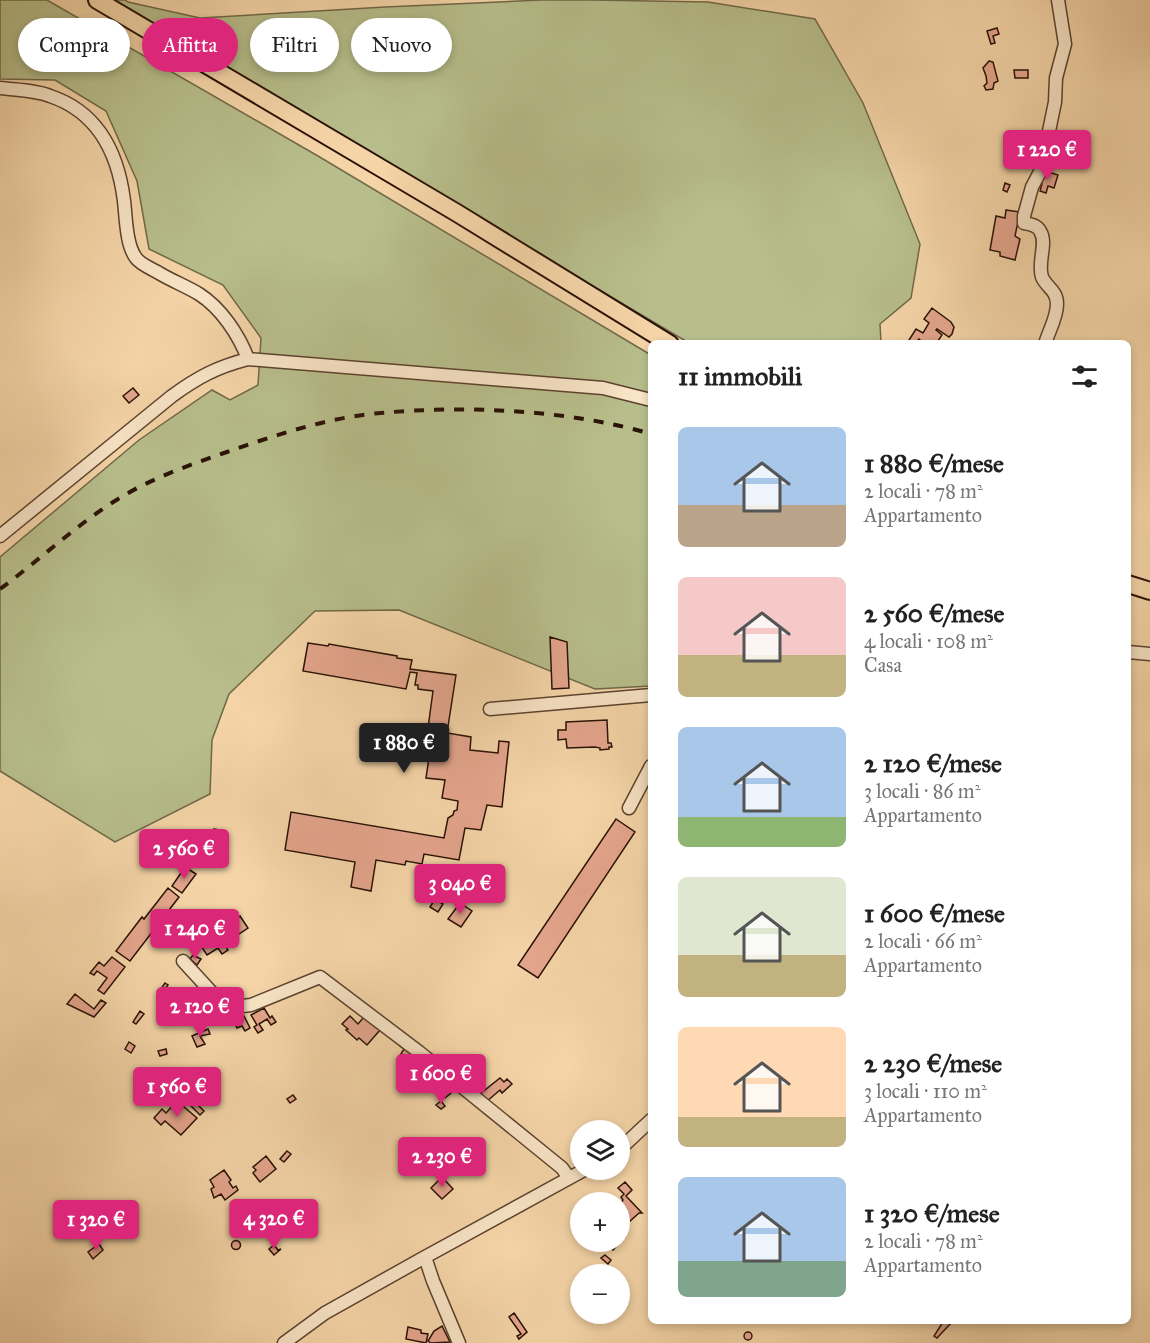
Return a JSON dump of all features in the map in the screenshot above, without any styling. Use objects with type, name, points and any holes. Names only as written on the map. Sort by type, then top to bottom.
[{"type":"main road","points":[[97,0],[457,213],[663,340]]},
{"type":"main road","points":[[1131,585],[1150,591]]},
{"type":"street","points":[[1047,340],[1055,318],[1057,303],[1055,292],[1042,278],[1040,264],[1043,240],[1041,231],[1035,225],[1024,223],[1024,216],[1032,187],[1041,170],[1055,102],[1056,78],[1065,44],[1058,0]]},
{"type":"street","points":[[0,88],[49,95],[77,108],[98,128],[112,152],[120,178],[128,237],[136,259],[200,295],[230,323],[248,359]]},
{"type":"street","points":[[0,536],[199,376],[220,366],[248,359],[603,388],[648,399]]},
{"type":"street","points":[[1131,652],[1150,654]]},
{"type":"street","points":[[490,709],[648,695]]},
{"type":"street","points":[[629,808],[648,772]]},
{"type":"street","points":[[183,961],[226,1008],[251,1005],[320,977],[491,1110],[562,1168],[569,1178],[325,1312],[284,1343]]},
{"type":"street","points":[[630,1140],[648,1123]]},
{"type":"street","points":[[425,1257],[459,1343]]},
{"type":"green space","points":[[0,0],[47,0],[78,18],[18,18],[18,72],[130,72],[130,48],[142,55],[142,72],[172,72],[318,156],[648,353],[648,686],[595,689],[399,610],[315,611],[229,694],[212,740],[210,794],[115,842],[0,771],[0,557],[139,440],[212,390],[230,400],[258,385],[261,338],[223,285],[149,249],[137,181],[106,111],[55,80],[0,79]]},
{"type":"green space","points":[[114,0],[200,18],[143,18]]},
{"type":"green space","points":[[592,0],[708,2],[815,19],[863,103],[920,244],[911,298],[880,324],[881,340],[684,340],[232,72],[238,72],[238,18],[200,18],[385,7]]},
{"type":"building","points":[[997,28],[999,34],[993,36],[995,43],[991,44],[987,31]]},
{"type":"building","points":[[989,61],[993,62],[998,81],[994,83],[993,89],[986,90],[984,86],[987,83],[983,68]]},
{"type":"building","points":[[1014,70],[1028,70],[1028,78],[1015,78]]},
{"type":"building","points":[[1042,170],[1058,175],[1054,188],[1048,186],[1046,193],[1040,191],[1042,184],[1038,182]]},
{"type":"building","points":[[1005,183],[1010,185],[1007,192],[1003,190]]},
{"type":"building","points":[[1006,210],[1020,212],[1015,236],[1020,239],[1015,260],[1000,256],[1000,252],[990,250],[996,216],[1005,218]]},
{"type":"building","points":[[932,308],[951,322],[954,327],[952,334],[949,337],[937,329],[942,335],[939,340],[909,340],[916,329],[923,333],[929,323],[924,319]]},
{"type":"building","points":[[133,388],[139,395],[129,403],[123,396]]},
{"type":"building","points":[[550,637],[567,642],[569,688],[552,689]]},
{"type":"building","points":[[308,643],[328,646],[329,644],[397,656],[397,658],[412,660],[410,669],[456,675],[447,733],[471,737],[470,750],[498,753],[499,741],[509,742],[502,807],[487,805],[481,830],[465,828],[459,860],[424,854],[422,864],[406,861],[405,865],[376,860],[371,891],[351,887],[355,862],[285,850],[291,812],[444,838],[448,818],[457,810],[458,801],[442,798],[445,780],[426,778],[431,744],[426,743],[433,691],[418,689],[418,685],[415,685],[417,673],[410,672],[406,689],[303,671]]},
{"type":"building","points":[[607,720],[608,743],[611,743],[612,747],[609,749],[567,748],[566,739],[558,740],[558,730],[566,730],[566,722]]},
{"type":"building","points":[[616,819],[635,832],[538,978],[518,965]]},
{"type":"building","points":[[214,829],[226,831],[225,839],[214,837]]},
{"type":"building","points":[[185,867],[196,874],[182,893],[172,886]]},
{"type":"building","points":[[168,888],[179,897],[130,961],[116,951]]},
{"type":"building","points":[[435,899],[443,904],[438,912],[430,907]]},
{"type":"building","points":[[460,903],[472,911],[461,927],[448,919]]},
{"type":"building","points":[[240,916],[248,928],[224,944],[228,950],[222,954],[218,948],[207,955],[199,943]]},
{"type":"building","points":[[193,955],[201,959],[197,965],[190,959]]},
{"type":"building","points":[[112,957],[125,967],[104,994],[98,990],[107,978],[97,971],[94,975],[90,973],[99,962],[104,966]]},
{"type":"building","points":[[165,983],[168,985],[161,994],[158,993]]},
{"type":"building","points":[[75,994],[94,1009],[101,1000],[106,1003],[94,1017],[67,1004]]},
{"type":"building","points":[[264,1008],[270,1018],[272,1016],[276,1022],[271,1025],[267,1019],[259,1024],[263,1030],[258,1033],[254,1027],[257,1025],[251,1015]]},
{"type":"building","points":[[140,1011],[144,1014],[136,1024],[133,1022]]},
{"type":"building","points":[[244,1016],[250,1028],[245,1031],[242,1026],[237,1028],[234,1021]]},
{"type":"building","points":[[350,1016],[358,1024],[364,1017],[380,1030],[367,1045],[359,1038],[357,1040],[342,1024]]},
{"type":"building","points":[[208,1029],[210,1034],[200,1036],[205,1044],[197,1047],[192,1036]]},
{"type":"building","points":[[129,1042],[135,1046],[131,1053],[125,1049]]},
{"type":"building","points":[[402,1045],[412,1053],[403,1064],[398,1059],[404,1049],[400,1046]]},
{"type":"building","points":[[166,1049],[167,1054],[160,1056],[158,1051]]},
{"type":"building","points":[[500,1078],[504,1082],[507,1079],[512,1084],[502,1093],[500,1090],[486,1102],[480,1094]]},
{"type":"building","points":[[448,1082],[456,1089],[445,1098],[443,1095],[439,1097],[436,1092]]},
{"type":"building","points":[[293,1095],[296,1099],[290,1103],[287,1099]]},
{"type":"building","points":[[193,1100],[204,1111],[200,1115],[189,1104]]},
{"type":"building","points":[[177,1101],[197,1118],[181,1135],[165,1121],[161,1125],[154,1118],[162,1109],[166,1113]]},
{"type":"building","points":[[441,1101],[445,1106],[441,1109],[436,1105]]},
{"type":"building","points":[[287,1151],[291,1154],[284,1162],[280,1159]]},
{"type":"building","points":[[266,1156],[276,1169],[260,1182],[253,1173],[256,1170],[253,1167]]},
{"type":"building","points":[[224,1170],[233,1188],[236,1186],[238,1190],[225,1200],[221,1194],[214,1198],[211,1189],[214,1187],[210,1180]]},
{"type":"building","points":[[442,1177],[453,1189],[442,1199],[431,1188]]},
{"type":"building","points":[[625,1182],[632,1190],[622,1192],[618,1188]]},
{"type":"building","points":[[630,1200],[642,1213],[630,1221]]},
{"type":"building","points":[[236,1240],[241,1245],[236,1250],[231,1245]]},
{"type":"building","points":[[99,1244],[103,1250],[93,1259],[88,1252]]},
{"type":"building","points":[[274,1245],[278,1250],[281,1249],[274,1255],[269,1249]]},
{"type":"building","points":[[605,1255],[611,1260],[608,1264],[601,1258]]},
{"type":"building","points":[[514,1313],[527,1332],[519,1339],[517,1336],[521,1334],[509,1317]]},
{"type":"building","points":[[942,1324],[950,1324],[937,1338],[934,1336]]},
{"type":"building","points":[[442,1326],[450,1342],[431,1343],[428,1341],[434,1331]]},
{"type":"building","points":[[408,1327],[428,1334],[426,1343],[406,1339]]},
{"type":"building","points":[[748,1332],[752,1336],[748,1340],[744,1336]]},
{"type":"railway","points":[[0,589],[91,517],[135,489],[200,461],[264,439],[342,418],[413,411],[482,410],[587,419],[648,433]]}]
